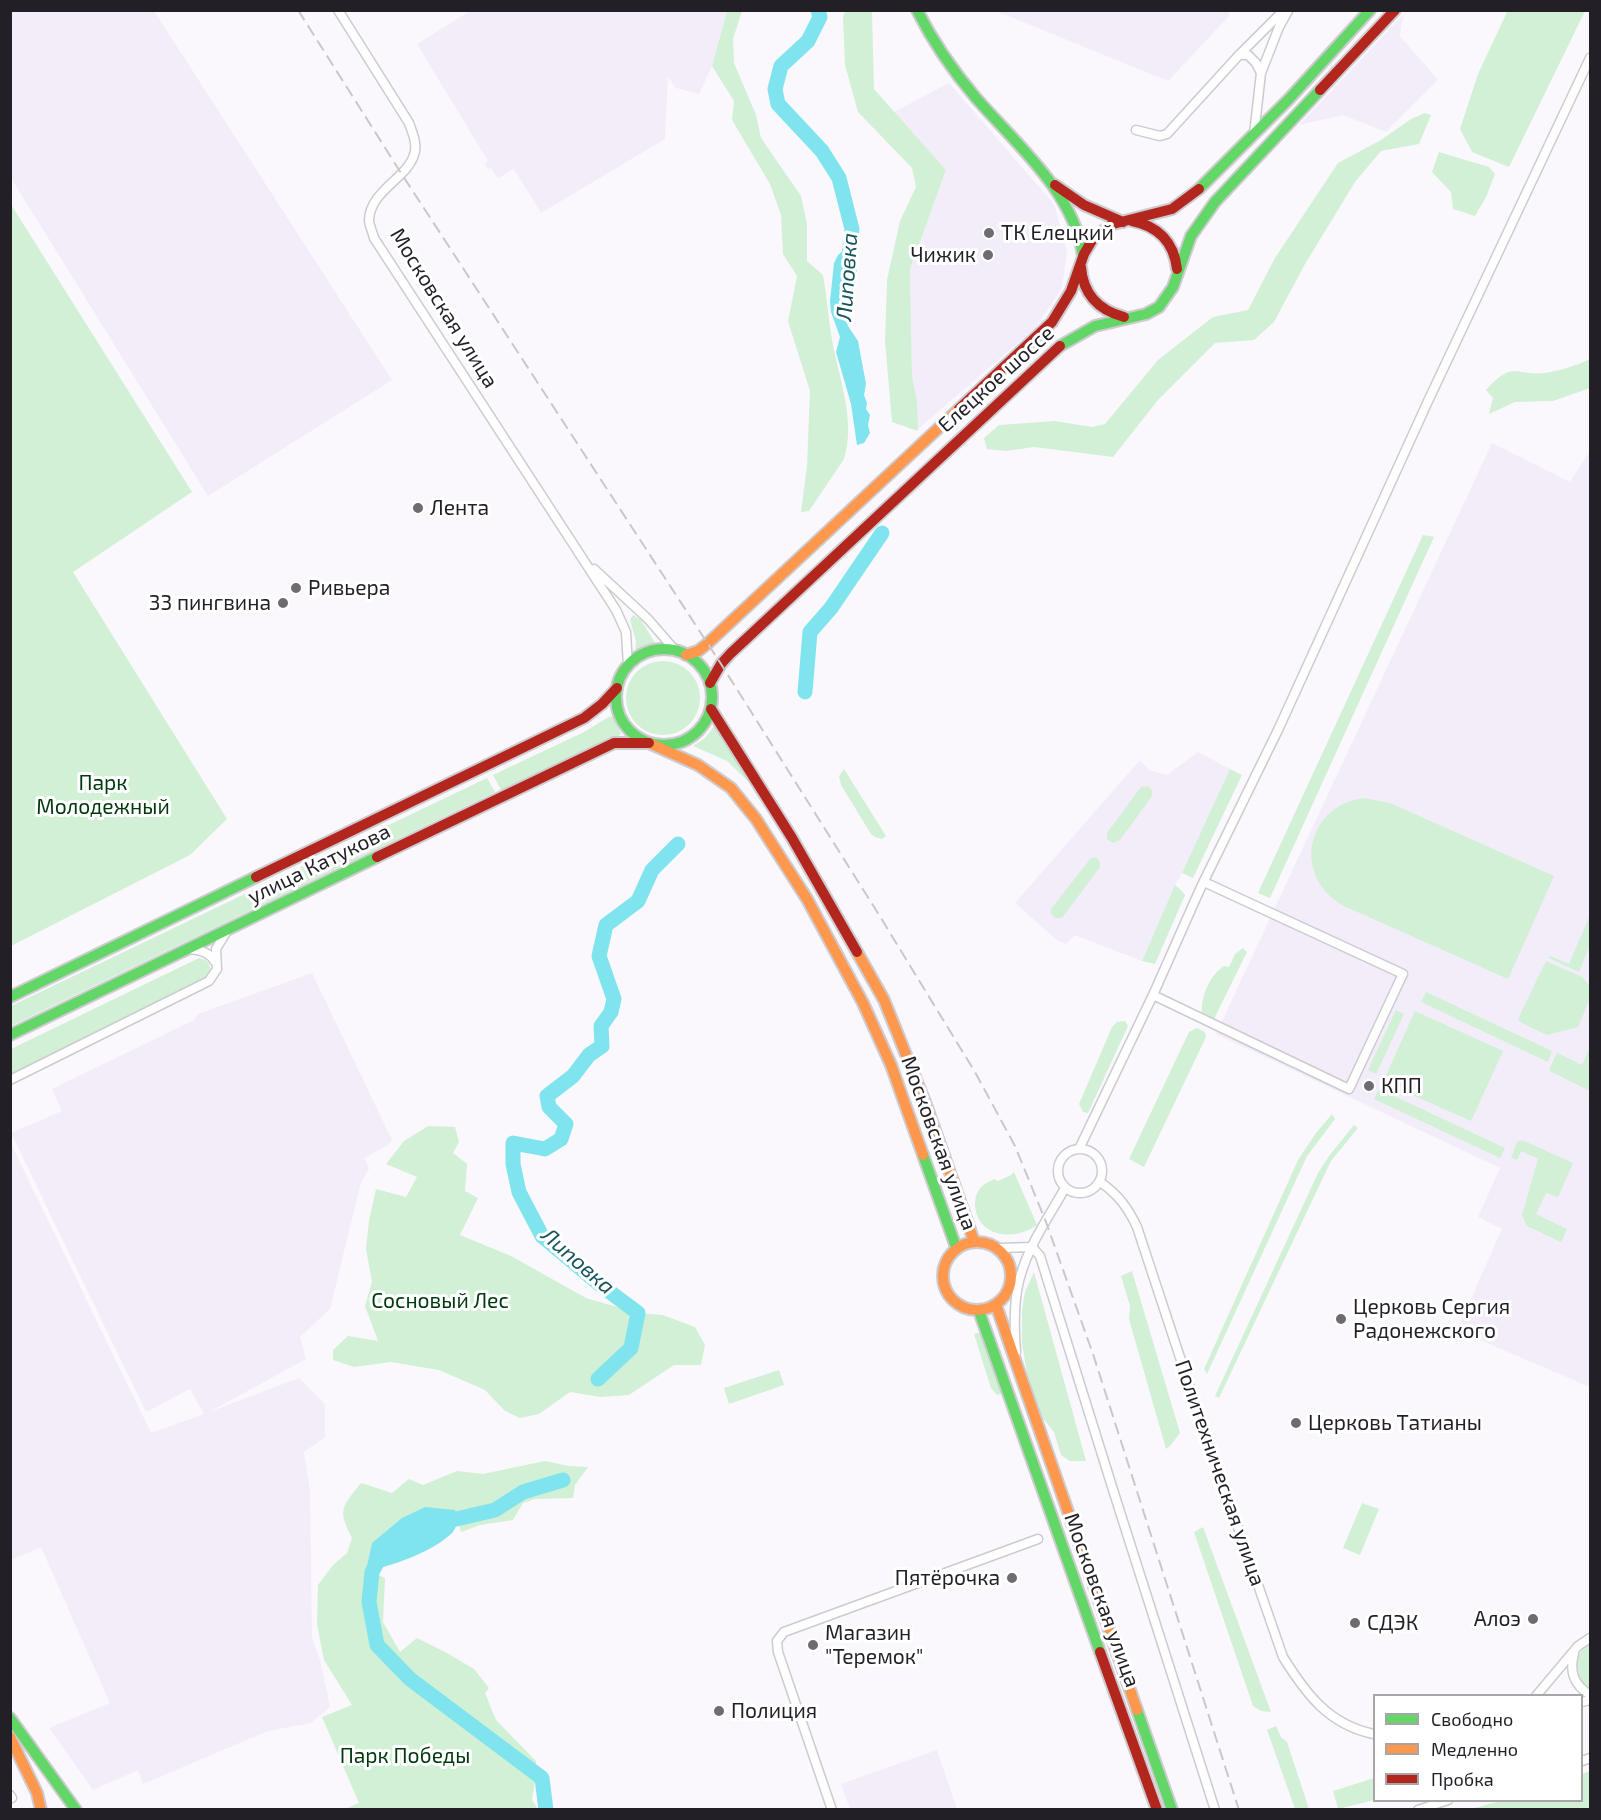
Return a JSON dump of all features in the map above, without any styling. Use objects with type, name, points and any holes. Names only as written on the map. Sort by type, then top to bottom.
[{"type":"main road","points":[[917,10],[926,30],[952,68],[1046,177],[1064,204],[1080,240],[1085,288],[1094,302],[1115,315],[1131,317]]},
{"type":"main road","name":"Елецкое шоссе","points":[[686,655],[698,651],[707,644],[1052,322],[1064,304],[1095,235],[1109,226],[1164,212],[1180,204],[1197,191],[1254,134],[1370,10]]},
{"type":"main road","name":"Елецкое шоссе","points":[[710,683],[730,654],[1050,354],[1085,330],[1102,323],[1146,314],[1160,306],[1170,294],[1191,235],[1215,202],[1395,10]]},
{"type":"main road","points":[[1046,177],[1084,205],[1123,222],[1146,224],[1164,237],[1175,256],[1176,279]]},
{"type":"main road","points":[[674,649],[686,655],[701,666],[710,683],[711,709],[706,721],[689,739],[663,746],[649,743],[630,731],[622,721],[618,709],[617,688],[628,666],[645,653],[674,649]]},
{"type":"main road","name":"улица Катукова","points":[[10,997],[584,718],[617,688]]},
{"type":"main road","name":"Московская улица","points":[[711,709],[792,838],[884,1000],[925,1102],[974,1241],[986,1242],[999,1248],[1007,1260],[1010,1270],[1008,1292]]},
{"type":"main road","name":"улица Катукова","points":[[10,1035],[614,743],[649,743]]},
{"type":"main road","name":"Московская улица","points":[[649,743],[698,765],[731,788],[756,819],[807,899],[863,1003],[891,1065],[956,1247],[946,1262],[943,1274],[946,1287],[959,1305],[979,1311],[1051,1518],[1157,1809]]},
{"type":"main road","points":[[956,1247],[974,1241]]},
{"type":"main road","points":[[979,1311],[996,1305],[1008,1292]]},
{"type":"main road","name":"Московская улица","points":[[996,1305],[1172,1809]]},
{"type":"main road","points":[[10,1718],[76,1809]]},
{"type":"main road","points":[[10,1737],[37,1793],[41,1809]]},
{"type":"street","name":"Московская улица","points":[[338,10],[409,123],[414,140],[415,153],[410,162],[375,201],[369,220],[374,238],[616,610],[626,632],[628,666]]},
{"type":"street","points":[[1136,130],[1160,136],[1167,134],[1239,55],[1286,10]]},
{"type":"street","points":[[1254,134],[1261,73],[1286,10]]},
{"type":"street","points":[[1239,55],[1248,55],[1256,63],[1261,73]]},
{"type":"street","points":[[1079,1149],[1278,730],[1590,58]]},
{"type":"street","name":"Московская улица","points":[[586,562],[648,619],[674,649]]},
{"type":"street","points":[[1153,995],[1348,1089],[1403,974],[1204,882]]},
{"type":"street","points":[[10,1080],[209,981],[217,969],[216,949],[226,930]]},
{"type":"street","points":[[188,949],[199,950],[212,956],[217,969]]},
{"type":"street","points":[[1079,1149],[1094,1153],[1102,1167],[1100,1182],[1088,1192],[1072,1192],[1060,1182],[1058,1167],[1066,1154],[1079,1149]]},
{"type":"street","name":"Политехническая улица","points":[[1100,1182],[1112,1190],[1127,1208],[1137,1227],[1283,1657],[1303,1689],[1329,1714],[1358,1731],[1373,1734]]},
{"type":"street","points":[[1008,1292],[1020,1276],[1032,1247],[1065,1188]]},
{"type":"street","points":[[999,1248],[1032,1247]]},
{"type":"street","points":[[1032,1247],[1040,1256],[1215,1809]]},
{"type":"street","points":[[1017,1368],[1014,1332],[1020,1276]]},
{"type":"street","points":[[832,1809],[778,1653],[777,1641],[784,1632],[1038,1539]]},
{"type":"street","points":[[1537,1694],[1578,1646],[1590,1638]]},
{"type":"street","points":[[1578,1646],[1573,1654],[1572,1674],[1576,1683],[1590,1697]]},
{"type":"street","points":[[1418,1809],[1441,1802]]},
{"type":"shaded area","points":[[11,10],[154,11],[392,380],[208,496],[11,178]]},
{"type":"shaded area","points":[[1228,10],[1229,16],[1168,81],[996,11]]},
{"type":"shaded area","points":[[470,11],[727,11],[712,66],[699,94],[676,88],[668,77],[665,139],[541,213],[514,169],[498,178],[491,168],[488,169],[485,164],[488,161],[417,44]]},
{"type":"shaded area","points":[[1403,15],[1400,36],[1438,80],[1386,132],[1343,115],[1299,125]]},
{"type":"shaded area","points":[[949,83],[1054,204],[1067,252],[1062,288],[1036,327],[917,430],[912,376],[910,269],[946,170],[894,112]]},
{"type":"shaded area","points":[[1492,443],[1570,482],[1590,450],[1590,1387],[1468,1335],[1458,1328],[1502,1229],[1478,1217],[1500,1168],[1216,1034]]},
{"type":"shaded area","points":[[1198,752],[1230,769],[1142,961],[1075,935],[1066,944],[1058,941],[1015,903],[1140,760],[1149,770],[1167,775]]},
{"type":"shaded area","points":[[312,973],[392,1140],[388,1145],[364,1158],[369,1169],[361,1182],[330,1309],[300,1337],[306,1359],[209,1412],[299,1378],[325,1404],[325,1437],[304,1452],[310,1491],[312,1638],[320,1660],[330,1707],[311,1723],[268,1731],[143,1784],[138,1770],[93,1790],[49,1728],[110,1703],[41,1547],[11,1560],[11,1144],[151,1433],[204,1414],[190,1389],[146,1412],[11,1133],[62,1111],[52,1089],[194,1020],[198,1014]]},
{"type":"shaded area","points":[[937,1750],[957,1809],[850,1809],[841,1784]]},
{"type":"green space","points":[[1508,10],[1585,11],[1509,167],[1472,152],[1460,129],[1478,74]]},
{"type":"green space","points":[[727,11],[742,11],[733,39],[734,63],[756,115],[761,138],[801,196],[807,224],[807,261],[823,275],[832,340],[845,400],[848,430],[844,459],[809,511],[801,512],[807,466],[810,391],[788,321],[797,276],[783,254],[781,215],[770,184],[732,120],[734,101],[712,66]]},
{"type":"green space","points":[[845,11],[872,11],[874,89],[946,170],[910,269],[912,376],[917,402],[918,431],[892,422],[885,341],[887,280],[900,221],[916,187],[912,168],[858,112],[845,65],[843,17]]},
{"type":"green space","points":[[1425,113],[1431,115],[1419,144],[1381,151],[1355,182],[1305,264],[1274,322],[1254,340],[1215,343],[1158,400],[1113,457],[1034,447],[1006,451],[987,449],[984,438],[999,425],[1055,421],[1092,427],[1105,424],[1158,360],[1213,317],[1248,310],[1275,258],[1338,163]]},
{"type":"green space","points":[[1439,152],[1489,167],[1495,174],[1475,216],[1453,209],[1451,192],[1432,172]]},
{"type":"green space","name":"Парк Молодежный","points":[[10,203],[192,492],[73,572],[227,819],[190,855],[11,946]]},
{"type":"green space","points":[[1590,359],[1590,388],[1553,401],[1515,402],[1489,414],[1493,398],[1486,390],[1503,375],[1514,371],[1545,373]]},
{"type":"green space","points":[[1423,535],[1434,537],[1270,898],[1258,893]]},
{"type":"green space","points":[[633,615],[641,620],[657,646],[635,654],[636,641],[630,620]]},
{"type":"green space","points":[[656,661],[670,661],[684,667],[694,677],[700,691],[700,705],[694,719],[684,729],[670,735],[656,735],[642,729],[632,719],[626,705],[626,691],[632,677],[642,667]]},
{"type":"green space","points":[[613,716],[621,733],[618,737],[600,743],[501,790],[493,775]]},
{"type":"green space","points":[[714,726],[753,786],[727,761],[693,746],[705,738]]},
{"type":"green space","points":[[844,769],[886,836],[882,839],[871,834],[841,785],[839,776]]},
{"type":"green space","points":[[1230,769],[1242,775],[1193,878],[1182,873]]},
{"type":"green space","points":[[487,778],[495,792],[11,1026],[11,1006]]},
{"type":"green space","points":[[1148,786],[1152,790],[1152,796],[1120,840],[1113,843],[1107,839],[1107,833],[1141,787]]},
{"type":"green space","points":[[1364,798],[1390,803],[1554,876],[1508,979],[1344,906],[1328,893],[1317,878],[1312,861],[1312,844],[1318,828],[1329,814],[1344,804]]},
{"type":"green space","points":[[1096,857],[1100,862],[1100,867],[1062,918],[1055,918],[1051,914],[1051,909],[1091,858]]},
{"type":"green space","points":[[1175,885],[1185,895],[1155,964],[1142,961]]},
{"type":"green space","points":[[1590,915],[1590,945],[1579,972],[1549,958],[1550,956],[1569,964]]},
{"type":"green space","points":[[1243,948],[1247,952],[1214,1019],[1202,1012],[1207,986],[1219,970],[1224,966],[1229,967],[1235,954]]},
{"type":"green space","points":[[199,958],[210,966],[211,971],[206,980],[11,1074],[11,1049]]},
{"type":"green space","points":[[1546,961],[1582,977],[1590,986],[1590,998],[1578,1027],[1547,1035],[1518,1019]]},
{"type":"green space","points":[[1426,992],[1552,1051],[1548,1062],[1421,1002]]},
{"type":"green space","points":[[1396,1010],[1404,1014],[1376,1074],[1368,1070]]},
{"type":"green space","points":[[1415,1011],[1503,1051],[1471,1121],[1383,1082]]},
{"type":"green space","points":[[1125,1021],[1128,1026],[1088,1113],[1083,1112],[1079,1104],[1112,1027],[1117,1022]]},
{"type":"green space","points":[[1197,1028],[1205,1032],[1206,1037],[1144,1167],[1129,1159],[1189,1032]]},
{"type":"green space","points":[[1590,1047],[1590,1091],[1550,1071],[1557,1053],[1582,1065]]},
{"type":"green space","points":[[1379,1089],[1505,1148],[1500,1158],[1374,1099]]},
{"type":"green space","points":[[1332,1114],[1335,1119],[1307,1156],[1207,1374],[1204,1369],[1298,1160]]},
{"type":"green space","points":[[1354,1125],[1358,1128],[1331,1161],[1219,1398],[1215,1396],[1318,1173]]},
{"type":"green space","name":"Сосновый Лес","points":[[428,1126],[455,1127],[459,1142],[453,1153],[467,1164],[465,1191],[478,1198],[460,1235],[511,1256],[586,1298],[638,1313],[663,1315],[695,1327],[705,1345],[701,1365],[674,1365],[629,1395],[600,1397],[570,1392],[539,1414],[520,1418],[505,1411],[485,1390],[439,1370],[391,1362],[354,1367],[333,1360],[333,1350],[348,1336],[378,1341],[365,1306],[372,1282],[366,1249],[376,1189],[406,1197],[417,1177],[386,1164],[404,1141]]},
{"type":"green space","points":[[1522,1140],[1573,1163],[1558,1197],[1546,1193],[1536,1214],[1567,1229],[1561,1242],[1527,1226],[1522,1215],[1538,1159],[1521,1151],[1517,1160],[1511,1158],[1517,1142]]},
{"type":"green space","points":[[1014,1172],[1037,1225],[1018,1234],[1008,1235],[989,1230],[982,1224],[975,1204],[980,1188],[994,1179],[998,1181]]},
{"type":"green space","points":[[1132,1271],[1180,1433],[1166,1449],[1129,1319],[1130,1306],[1121,1276]]},
{"type":"green space","points":[[1034,1272],[1086,1461],[1070,1461],[1061,1455],[1054,1432],[1040,1415],[1027,1372],[1022,1344],[1022,1310],[1025,1292]]},
{"type":"green space","points":[[974,1334],[984,1334],[1002,1393],[997,1395],[991,1388]]},
{"type":"green space","points":[[779,1370],[784,1385],[729,1404],[724,1388]]},
{"type":"green space","name":"Парк Победы","points":[[545,1461],[588,1467],[575,1485],[573,1498],[535,1499],[523,1503],[513,1520],[480,1525],[461,1532],[455,1510],[372,1543],[366,1576],[372,1572],[385,1578],[383,1622],[400,1652],[417,1638],[474,1669],[489,1688],[485,1693],[496,1720],[536,1761],[532,1800],[538,1809],[345,1809],[359,1803],[322,1717],[352,1705],[324,1660],[317,1624],[318,1585],[333,1565],[347,1553],[352,1538],[344,1521],[346,1503],[361,1483],[392,1493],[409,1479],[423,1485],[457,1471],[483,1474]]},
{"type":"green space","points":[[1362,1503],[1379,1509],[1360,1555],[1343,1548]]},
{"type":"green space","points":[[1203,1527],[1271,1712],[1261,1711],[1253,1706],[1194,1532]]},
{"type":"green space","points":[[1590,1644],[1590,1690],[1577,1673],[1576,1661]]},
{"type":"green space","points":[[1276,1726],[1281,1737],[1287,1742],[1309,1809],[1295,1809],[1267,1730]]},
{"type":"green space","points":[[1590,1771],[1590,1809],[1471,1809],[1496,1802],[1583,1802],[1583,1774]]},
{"type":"green space","points":[[1373,1778],[1373,1800],[1338,1809],[1333,1791]]},
{"type":"water","points":[[851,244],[856,248],[857,270],[854,301],[847,316],[848,326],[858,341],[866,384],[864,395],[867,403],[866,409],[870,415],[868,425],[870,433],[864,443],[857,445],[851,404],[836,352],[840,337],[831,312],[830,301],[834,263],[838,255]]},
{"type":"water","points":[[425,1507],[455,1510],[458,1521],[452,1533],[434,1546],[404,1560],[373,1570],[367,1566],[372,1543],[402,1518]]},
{"type":"waterway","name":"Липовка","points":[[818,10],[820,17],[808,41],[781,66],[775,89],[778,104],[822,151],[839,178],[852,229],[848,264]]},
{"type":"waterway","name":"Липовка","points":[[805,692],[810,632],[831,608],[882,533]]},
{"type":"waterway","name":"Липовка","points":[[598,1379],[631,1348],[638,1313],[542,1236],[519,1192],[513,1164],[513,1143],[545,1149],[561,1139],[566,1124],[549,1107],[547,1096],[573,1076],[589,1055],[602,1046],[601,1026],[611,1012],[614,999],[599,956],[606,925],[638,901],[652,870],[678,844]]},
{"type":"waterway","name":"Липовка","points":[[439,1523],[495,1510],[523,1492],[563,1480]]},
{"type":"waterway","name":"Липовка","points":[[383,1552],[372,1572],[369,1602],[377,1645],[410,1679],[542,1778],[546,1810]]},
{"type":"railway","points":[[298,10],[401,173],[721,664],[975,1072],[1015,1146],[1046,1222],[1093,1354],[1239,1810]]},
{"type":"traffic: fast","points":[[917,10],[959,77],[1026,152],[1056,190],[1078,233],[1083,256]]},
{"type":"traffic: fast","points":[[1199,189],[1289,99],[1370,10]]},
{"type":"traffic: fast","points":[[1060,346],[1095,326],[1146,314],[1159,307],[1173,287],[1191,236],[1215,202],[1320,90]]},
{"type":"traffic: fast","points":[[664,649],[682,653],[698,663],[708,679],[712,697],[708,715],[698,731],[682,741],[664,745],[646,741],[630,731],[620,715],[616,697],[620,679],[630,663],[646,653],[664,649]]},
{"type":"traffic: fast","points":[[10,1035],[377,857]]},
{"type":"traffic: fast","points":[[10,997],[256,877]]},
{"type":"traffic: fast","points":[[923,1155],[956,1247]]},
{"type":"traffic: fast","points":[[979,1311],[1100,1652]]},
{"type":"traffic: fast","points":[[1137,1710],[1172,1810]]},
{"type":"traffic: fast","points":[[10,1718],[76,1810]]},
{"type":"traffic: slow","points":[[686,655],[698,651],[707,644],[959,409]]},
{"type":"traffic: slow","points":[[649,743],[698,765],[731,788],[756,819],[807,899],[863,1003],[891,1065],[923,1155]]},
{"type":"traffic: slow","points":[[857,952],[884,1000],[925,1102],[974,1241]]},
{"type":"traffic: slow","points":[[977,1242],[990,1245],[1001,1252],[1008,1263],[1011,1276],[1008,1289],[1001,1300],[990,1307],[977,1310],[964,1307],[953,1300],[946,1289],[943,1276],[946,1263],[953,1252],[964,1245],[977,1242]]},
{"type":"traffic: slow","points":[[996,1305],[1137,1710]]},
{"type":"traffic: slow","points":[[10,1737],[37,1793],[41,1810]]},
{"type":"traffic: jam","points":[[1320,90],[1395,10]]},
{"type":"traffic: jam","points":[[1055,185],[1084,205],[1123,222]]},
{"type":"traffic: jam","points":[[959,409],[1052,322],[1071,291],[1084,254],[1094,237],[1113,224],[1172,209],[1199,189]]},
{"type":"traffic: jam","points":[[1132,221],[1150,227],[1163,237],[1172,251],[1177,269]]},
{"type":"traffic: jam","points":[[1081,267],[1082,277],[1093,300],[1107,310],[1124,317]]},
{"type":"traffic: jam","points":[[710,683],[730,654],[1060,346]]},
{"type":"traffic: jam","points":[[256,877],[584,718],[617,688]]},
{"type":"traffic: jam","points":[[711,709],[792,838],[857,952]]},
{"type":"traffic: jam","points":[[377,857],[614,743],[649,743]]},
{"type":"traffic: jam","points":[[1100,1652],[1157,1810]]},
{"type":"place","name":"ТК Елецкий","points":[[989,233]]},
{"type":"place","name":"Чижик","points":[[988,255]]},
{"type":"place","name":"Лента","points":[[418,508]]},
{"type":"place","name":"Ривьера","points":[[296,588]]},
{"type":"place","name":"33 пингвина","points":[[283,603]]},
{"type":"place","name":"КПП","points":[[1369,1086]]},
{"type":"place","name":"Церковь Сергия Радонежского","points":[[1341,1319]]},
{"type":"place","name":"Церковь Татианы","points":[[1296,1423]]},
{"type":"place","name":"Пятёрочка","points":[[1012,1578]]},
{"type":"place","name":"Алоэ","points":[[1533,1619]]},
{"type":"place","name":"СДЭК","points":[[1355,1623]]},
{"type":"place","name":"Магазин \"Теремок\"","points":[[813,1645]]},
{"type":"place","name":"Полиция","points":[[719,1711]]}]
